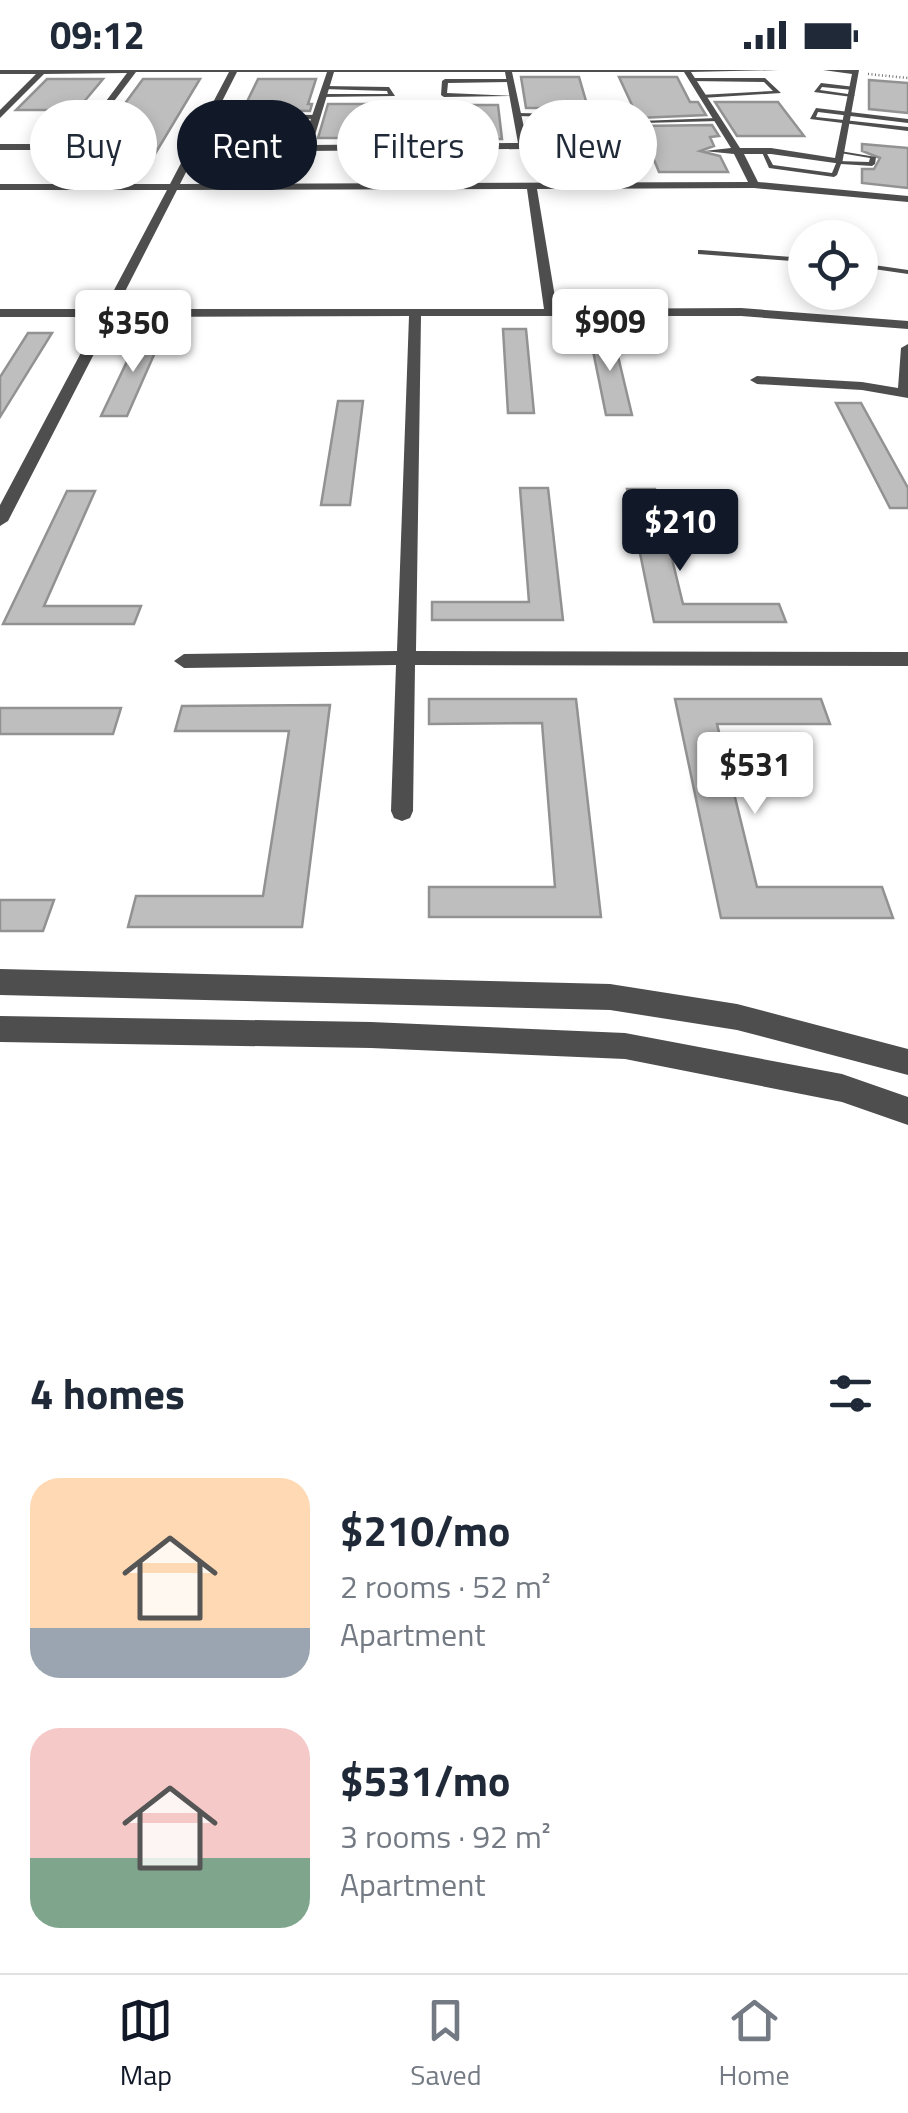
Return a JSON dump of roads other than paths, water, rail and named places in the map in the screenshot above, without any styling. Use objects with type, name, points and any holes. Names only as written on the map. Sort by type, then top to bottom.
[{"type":"street","points":[[112,100],[133,70]]},
{"type":"street","points":[[0,72],[234,71],[328,81],[692,81],[775,70]]},
{"type":"street","points":[[709,151],[840,157],[856,72],[828,70]]},
{"type":"street","points":[[0,115],[44,71]]},
{"type":"street","points":[[0,522],[234,71]]},
{"type":"street","points":[[317,115],[328,81]]},
{"type":"street","points":[[510,81],[519,125]]},
{"type":"street","points":[[692,81],[754,185]]},
{"type":"street","points":[[0,147],[30,147]]},
{"type":"street","points":[[657,185],[754,185],[908,199]]},
{"type":"street","points":[[0,186],[337,186]]},
{"type":"street","points":[[532,190],[550,312]]},
{"type":"street","points":[[0,314],[741,312],[908,326]]},
{"type":"street","points":[[402,811],[415,313]]},
{"type":"street","points":[[757,380],[862,386],[906,394],[908,348]]},
{"type":"street","points":[[184,662],[406,658],[908,660]]},
{"type":"street","points":[[0,982],[610,997],[736,1017],[908,1062]]},
{"type":"street","points":[[0,1029],[371,1035],[625,1046],[842,1088],[908,1111]]},
{"type":"lane","points":[[450,80],[510,81],[447,96],[445,88],[445,82],[450,80]]},
{"type":"lane","points":[[760,80],[777,95],[692,81],[760,80]]},
{"type":"lane","points":[[328,81],[392,90],[392,96],[328,81]]},
{"type":"lane","points":[[817,85],[852,92],[816,90],[817,85]]},
{"type":"lane","points":[[908,130],[848,123],[812,118],[812,111],[848,123],[908,138]]},
{"type":"lane","points":[[252,116],[315,121],[244,124],[252,116]]},
{"type":"lane","points":[[602,116],[610,118],[617,134],[520,130],[602,116]]},
{"type":"lane","points":[[657,121],[718,120]]},
{"type":"lane","points":[[848,123],[908,121]]},
{"type":"lane","points":[[701,252],[788,259]]},
{"type":"lane","points":[[878,268],[908,272]]}]
